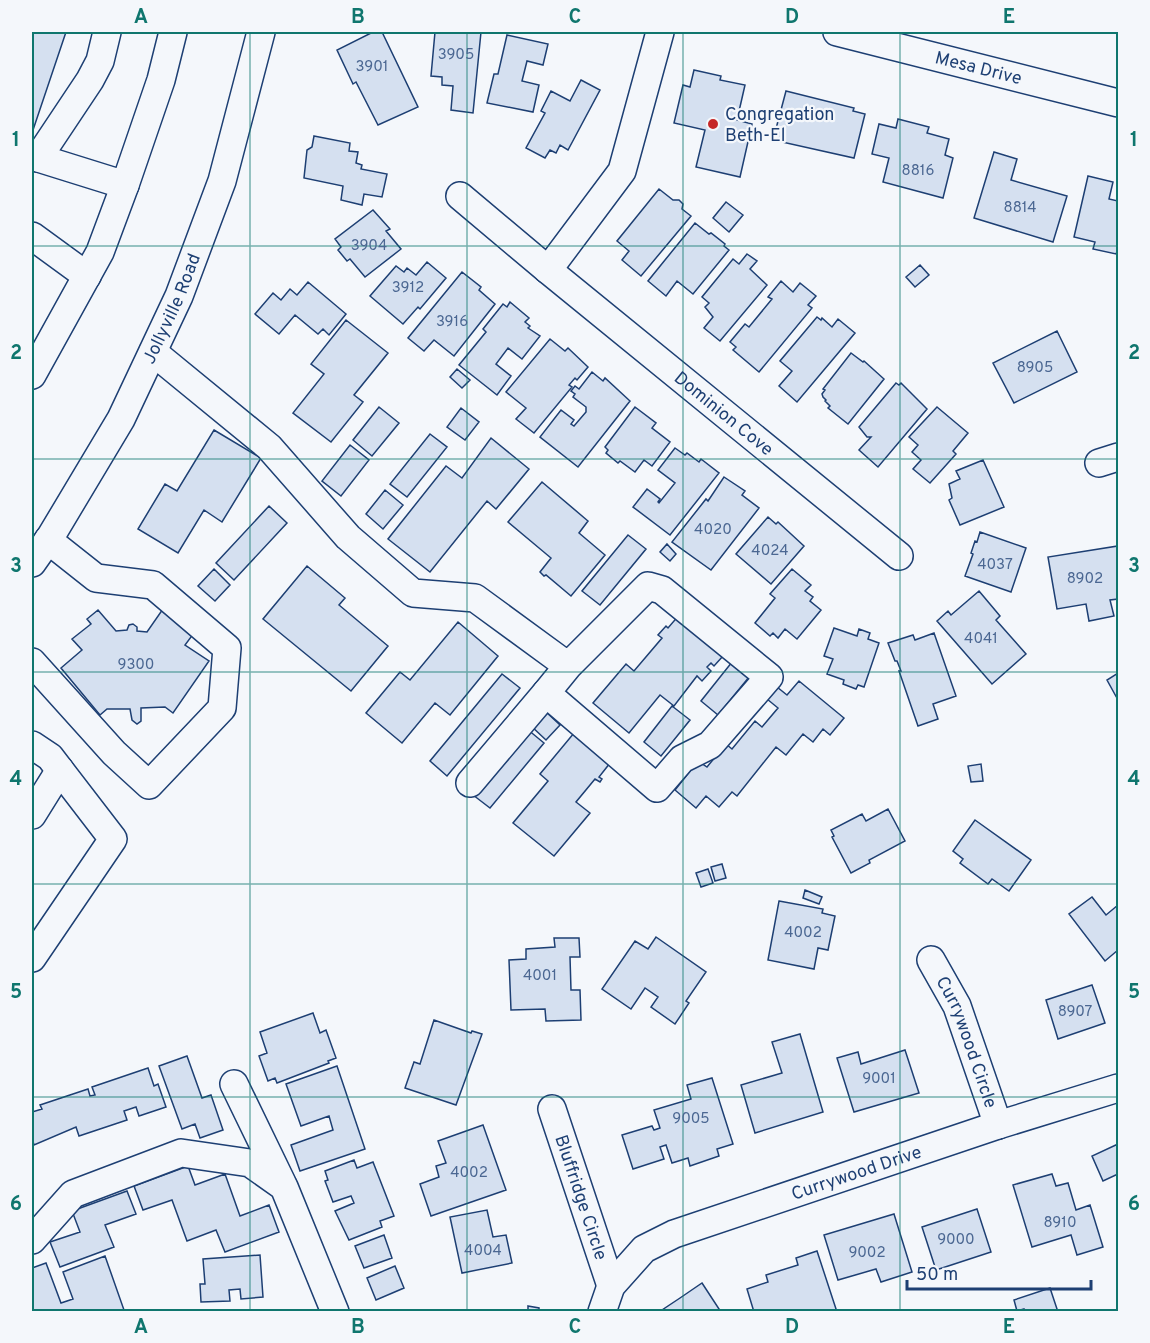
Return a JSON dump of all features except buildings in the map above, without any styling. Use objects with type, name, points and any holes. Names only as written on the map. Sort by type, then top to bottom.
[{"type":"street","points":[[107,32],[100,61],[90,80],[35,157],[125,185]]},
{"type":"street","points":[[32,375],[100,252],[161,80],[173,32]]},
{"type":"street","name":"Jollyville Road","points":[[32,563],[121,418],[179,296],[222,181],[261,32]]},
{"type":"street","points":[[548,270],[621,171],[660,32]]},
{"type":"street","name":"Mesa Drive","points":[[837,32],[1119,102]]},
{"type":"street","name":"Dominion Cove","points":[[460,196],[899,556]]},
{"type":"street","points":[[32,236],[87,276]]},
{"type":"street","points":[[153,352],[269,447],[348,537],[413,593],[475,598],[568,666]]},
{"type":"street","points":[[32,662],[114,753],[149,785],[222,708],[227,648],[153,585],[96,578],[48,540]]},
{"type":"street","points":[[470,783],[568,666],[648,586],[662,590],[769,677],[710,745],[682,759],[657,788],[546,693]]},
{"type":"street","points":[[32,745],[50,757],[113,839],[32,958]]},
{"type":"street","points":[[32,815],[60,770]]},
{"type":"street","name":"Currywood Circle","points":[[932,960],[957,1006],[998,1125]]},
{"type":"street","points":[[234,1084],[284,1187],[335,1311]]},
{"type":"street","name":"Currywood Drive","points":[[611,1286],[644,1249],[674,1234],[998,1125],[1119,1088]]},
{"type":"street","name":"Bluffridge Circle","points":[[552,1109],[611,1286]]},
{"type":"street","points":[[32,1240],[74,1194],[181,1153],[250,1163],[284,1187]]},
{"type":"street","points":[[602,1311],[611,1286]]},
{"type":"place","name":"Congregation Beth-El","points":[[713,124]]}]
